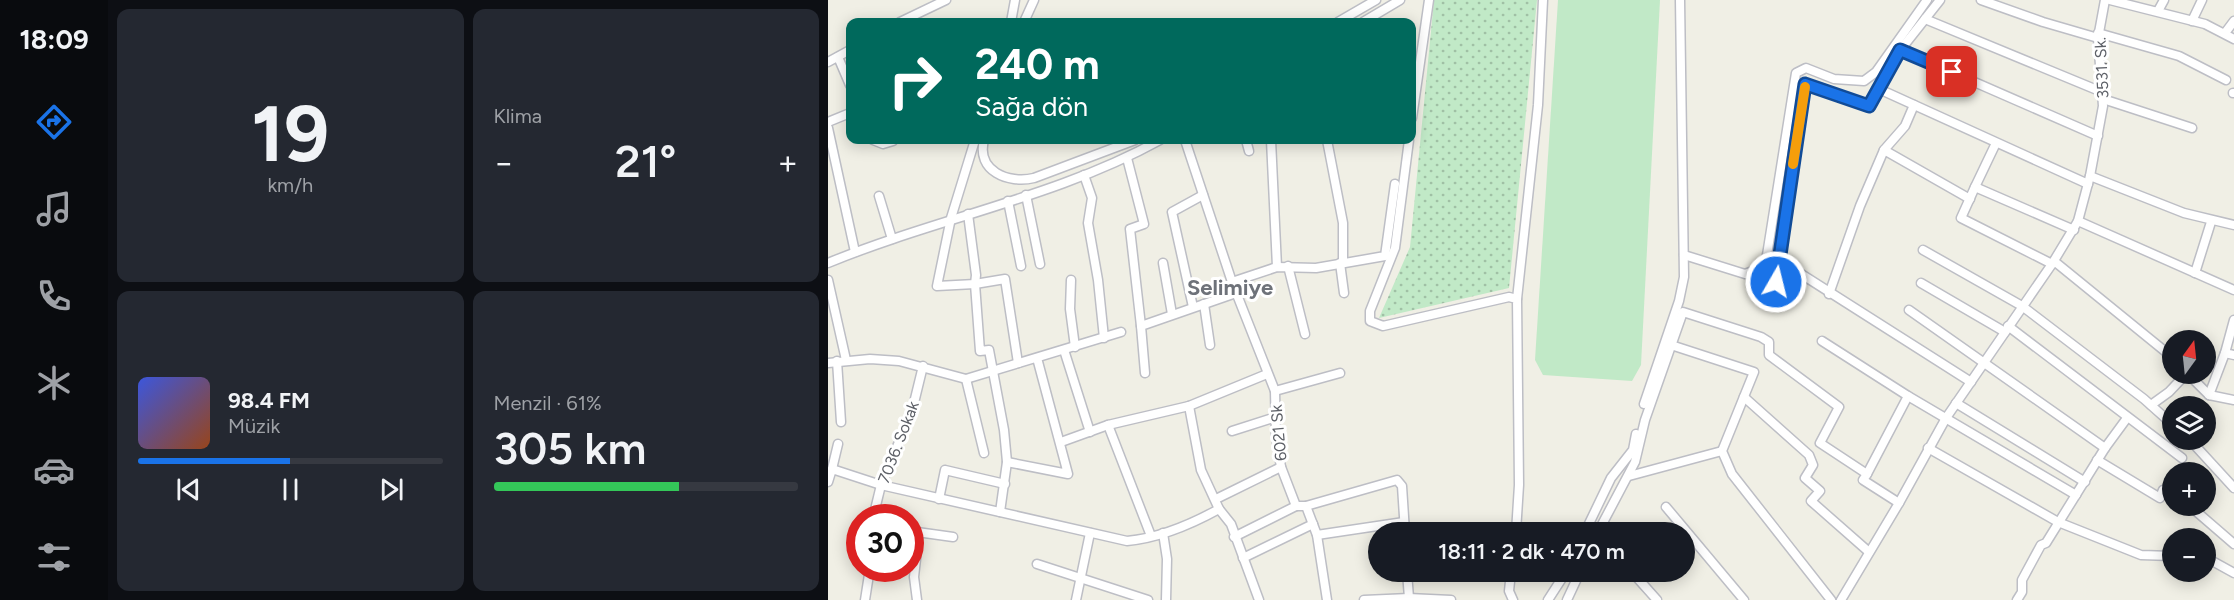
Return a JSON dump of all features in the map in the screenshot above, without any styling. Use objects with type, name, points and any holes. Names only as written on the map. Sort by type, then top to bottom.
[{"type":"street","points":[[910,18],[934,3],[946,0]]},
{"type":"street","points":[[1012,18],[1015,0]]},
{"type":"street","points":[[1026,18],[1034,0]]},
{"type":"street","points":[[1345,18],[1376,0]]},
{"type":"street","points":[[1370,18],[1400,0]]},
{"type":"street","points":[[1416,90],[1429,0]]},
{"type":"street","points":[[1517,522],[1519,485],[1517,299],[1538,105],[1543,0]]},
{"type":"street","points":[[1590,522],[1611,478],[1633,450],[1642,410],[1679,301],[1684,278],[1680,0]]},
{"type":"street","points":[[1684,255],[1745,274],[1761,268],[1767,255],[1796,73],[1811,69],[1824,76],[1846,82],[1864,81],[1870,77],[1927,0]]},
{"type":"street","points":[[1773,305],[1805,84],[1869,106],[1900,50],[1940,0]]},
{"type":"street","points":[[1981,0],[2043,22],[2179,56],[2226,80]]},
{"type":"street","name":"3531. Sk.","points":[[1841,600],[1946,418],[2053,262],[2078,221],[2098,136],[2102,95],[2098,35],[2105,0]]},
{"type":"street","points":[[2110,0],[2192,21],[2225,33],[2234,39]]},
{"type":"street","points":[[2158,11],[2164,0]]},
{"type":"street","points":[[2192,21],[2202,0]]},
{"type":"street","points":[[1925,19],[2102,95],[2192,128]]},
{"type":"street","points":[[2225,33],[2234,21]]},
{"type":"street","points":[[1900,50],[2098,136]]},
{"type":"street","points":[[828,62],[846,52]]},
{"type":"street","points":[[838,57],[846,76]]},
{"type":"street","points":[[1879,89],[1996,143],[2089,180],[2211,222],[2234,225]]},
{"type":"street","points":[[1829,294],[1860,206],[1884,150],[1905,126],[1914,105]]},
{"type":"street","points":[[828,122],[846,115]]},
{"type":"street","points":[[828,128],[855,252]]},
{"type":"street","points":[[1996,143],[1961,218],[2053,262],[2162,349]]},
{"type":"street","points":[[974,144],[951,218],[937,286],[975,285],[1005,279],[1018,363]]},
{"type":"street","points":[[983,144],[985,161],[1000,176],[1018,181],[1034,178],[1124,144]]},
{"type":"street","points":[[828,263],[951,218],[1084,175],[1127,158],[1153,144]]},
{"type":"street","name":"6021 Sk","points":[[1186,144],[1232,282],[1275,391],[1281,467],[1296,506]]},
{"type":"street","points":[[1247,144],[1249,151]]},
{"type":"street","points":[[1271,144],[1277,267]]},
{"type":"street","points":[[1328,144],[1343,223],[1344,293]]},
{"type":"street","points":[[1408,144],[1395,248],[1370,311],[1370,321],[1383,326],[1509,297],[1517,299]]},
{"type":"street","points":[[1884,150],[1970,199]]},
{"type":"street","points":[[1127,158],[1144,224],[1130,229],[1144,373]]},
{"type":"street","points":[[1084,175],[1092,198],[1088,223],[1098,280],[1104,338]]},
{"type":"street","points":[[1232,282],[1277,267],[1316,268],[1385,256],[1395,184]]},
{"type":"street","points":[[1975,187],[2074,230]]},
{"type":"street","points":[[1026,195],[1041,264]]},
{"type":"street","points":[[1193,307],[1172,212],[1203,195]]},
{"type":"street","points":[[879,196],[892,239]]},
{"type":"street","points":[[1008,201],[1021,266]]},
{"type":"street","points":[[968,214],[976,275],[980,351],[989,350],[1004,430],[1007,462],[1000,512]]},
{"type":"street","points":[[2078,221],[2234,290]]},
{"type":"street","points":[[2195,273],[2211,222]]},
{"type":"street","points":[[1923,250],[2022,306],[2162,415]]},
{"type":"street","points":[[1779,260],[1829,294],[1971,382]]},
{"type":"street","points":[[1163,263],[1172,314]]},
{"type":"street","points":[[1288,266],[1305,334]]},
{"type":"street","points":[[828,280],[841,422]]},
{"type":"street","points":[[1071,280],[1070,309],[1075,347]]},
{"type":"street","points":[[1921,283],[2006,329],[2182,458]]},
{"type":"street","points":[[1141,326],[1236,293]]},
{"type":"street","points":[[1203,304],[1210,345]]},
{"type":"street","points":[[1909,310],[2105,448]]},
{"type":"street","points":[[1604,522],[1629,476],[1683,312],[1761,337],[1769,342],[1769,355],[1839,407],[1820,443],[1809,455]]},
{"type":"street","points":[[2209,395],[2229,354],[2234,320]]},
{"type":"street","points":[[837,361],[870,359],[923,366],[966,379],[1120,332]]},
{"type":"street","points":[[1822,341],[1908,396],[2076,495]]},
{"type":"street","points":[[1671,345],[1754,372],[1722,451],[1732,474],[1831,600]]},
{"type":"street","points":[[1064,350],[1090,432]]},
{"type":"street","points":[[1007,462],[1068,474],[1037,358]]},
{"type":"street","name":"7036. Sokak","points":[[876,504],[881,485],[908,423],[923,366]]},
{"type":"street","points":[[1275,391],[1340,373]]},
{"type":"street","points":[[1061,442],[1108,426],[1189,406],[1268,374]]},
{"type":"street","points":[[966,379],[984,453]]},
{"type":"street","points":[[2151,405],[2177,384]]},
{"type":"street","points":[[2197,384],[2209,395],[2234,400]]},
{"type":"street","points":[[1899,502],[1863,480],[1908,396]]},
{"type":"street","points":[[1744,397],[1809,455],[1813,465],[1805,478],[1820,490],[1811,501],[1869,552]]},
{"type":"street","points":[[1956,403],[2085,482]]},
{"type":"street","points":[[1189,406],[1202,470],[1219,509],[1231,524],[1259,600]]},
{"type":"street","points":[[1232,431],[1276,417]]},
{"type":"street","points":[[2017,600],[2022,592],[2022,579],[2041,544],[2046,543],[2097,460],[2127,418]]},
{"type":"street","points":[[1108,426],[1151,536]]},
{"type":"street","points":[[1820,443],[1867,474]]},
{"type":"street","points":[[828,482],[838,444]]},
{"type":"street","points":[[1928,448],[2058,522],[2141,555],[2162,556]]},
{"type":"street","points":[[2200,450],[2232,481]]},
{"type":"street","points":[[1629,476],[1722,451]]},
{"type":"street","points":[[2097,460],[2160,498],[2162,493]]},
{"type":"street","points":[[1216,499],[1281,467]]},
{"type":"street","points":[[832,469],[881,485],[1127,542],[1163,534],[1192,524],[1219,509]]},
{"type":"street","points":[[939,499],[945,471],[1005,484]]},
{"type":"street","points":[[1234,537],[1296,506],[1306,506],[1397,480],[1402,486],[1404,522]]},
{"type":"street","points":[[1306,506],[1317,535],[1327,600]]},
{"type":"street","points":[[1666,507],[1744,600]]},
{"type":"street","points":[[2202,516],[2234,544]]},
{"type":"street","points":[[1243,558],[1313,524]]},
{"type":"street","points":[[1317,535],[1368,527]]},
{"type":"street","points":[[924,533],[952,537]]},
{"type":"street","points":[[1076,600],[1078,579],[1090,533]]},
{"type":"street","points":[[1163,534],[1167,559],[1166,600]]},
{"type":"street","points":[[2216,562],[2233,571]]},
{"type":"street","points":[[1037,564],[1148,600]]},
{"type":"street","points":[[864,600],[867,582]]},
{"type":"street","points":[[915,582],[917,600]]},
{"type":"street","points":[[1408,582],[1409,598]]},
{"type":"street","points":[[1510,582],[1509,591],[1513,600]]},
{"type":"street","points":[[1548,600],[1560,582]]},
{"type":"street","points":[[1567,600],[1575,582]]},
{"type":"street","points":[[1641,582],[1657,600]]},
{"type":"street","points":[[1364,600],[1409,598],[1451,600]]},
{"type":"green space","points":[[1434,0],[1537,0],[1509,288],[1379,318],[1410,247]]},
{"type":"green space","points":[[1558,0],[1660,0],[1641,365],[1632,381],[1543,375],[1535,360]]},
{"type":"slow traffic","points":[[1793,164],[1805,87]]},
{"type":"district","name":"Selimiye","points":[[1230,287]]},
{"type":"route","points":[[1776,282],[1805,84],[1869,106],[1900,50],[1952,72]]}]
